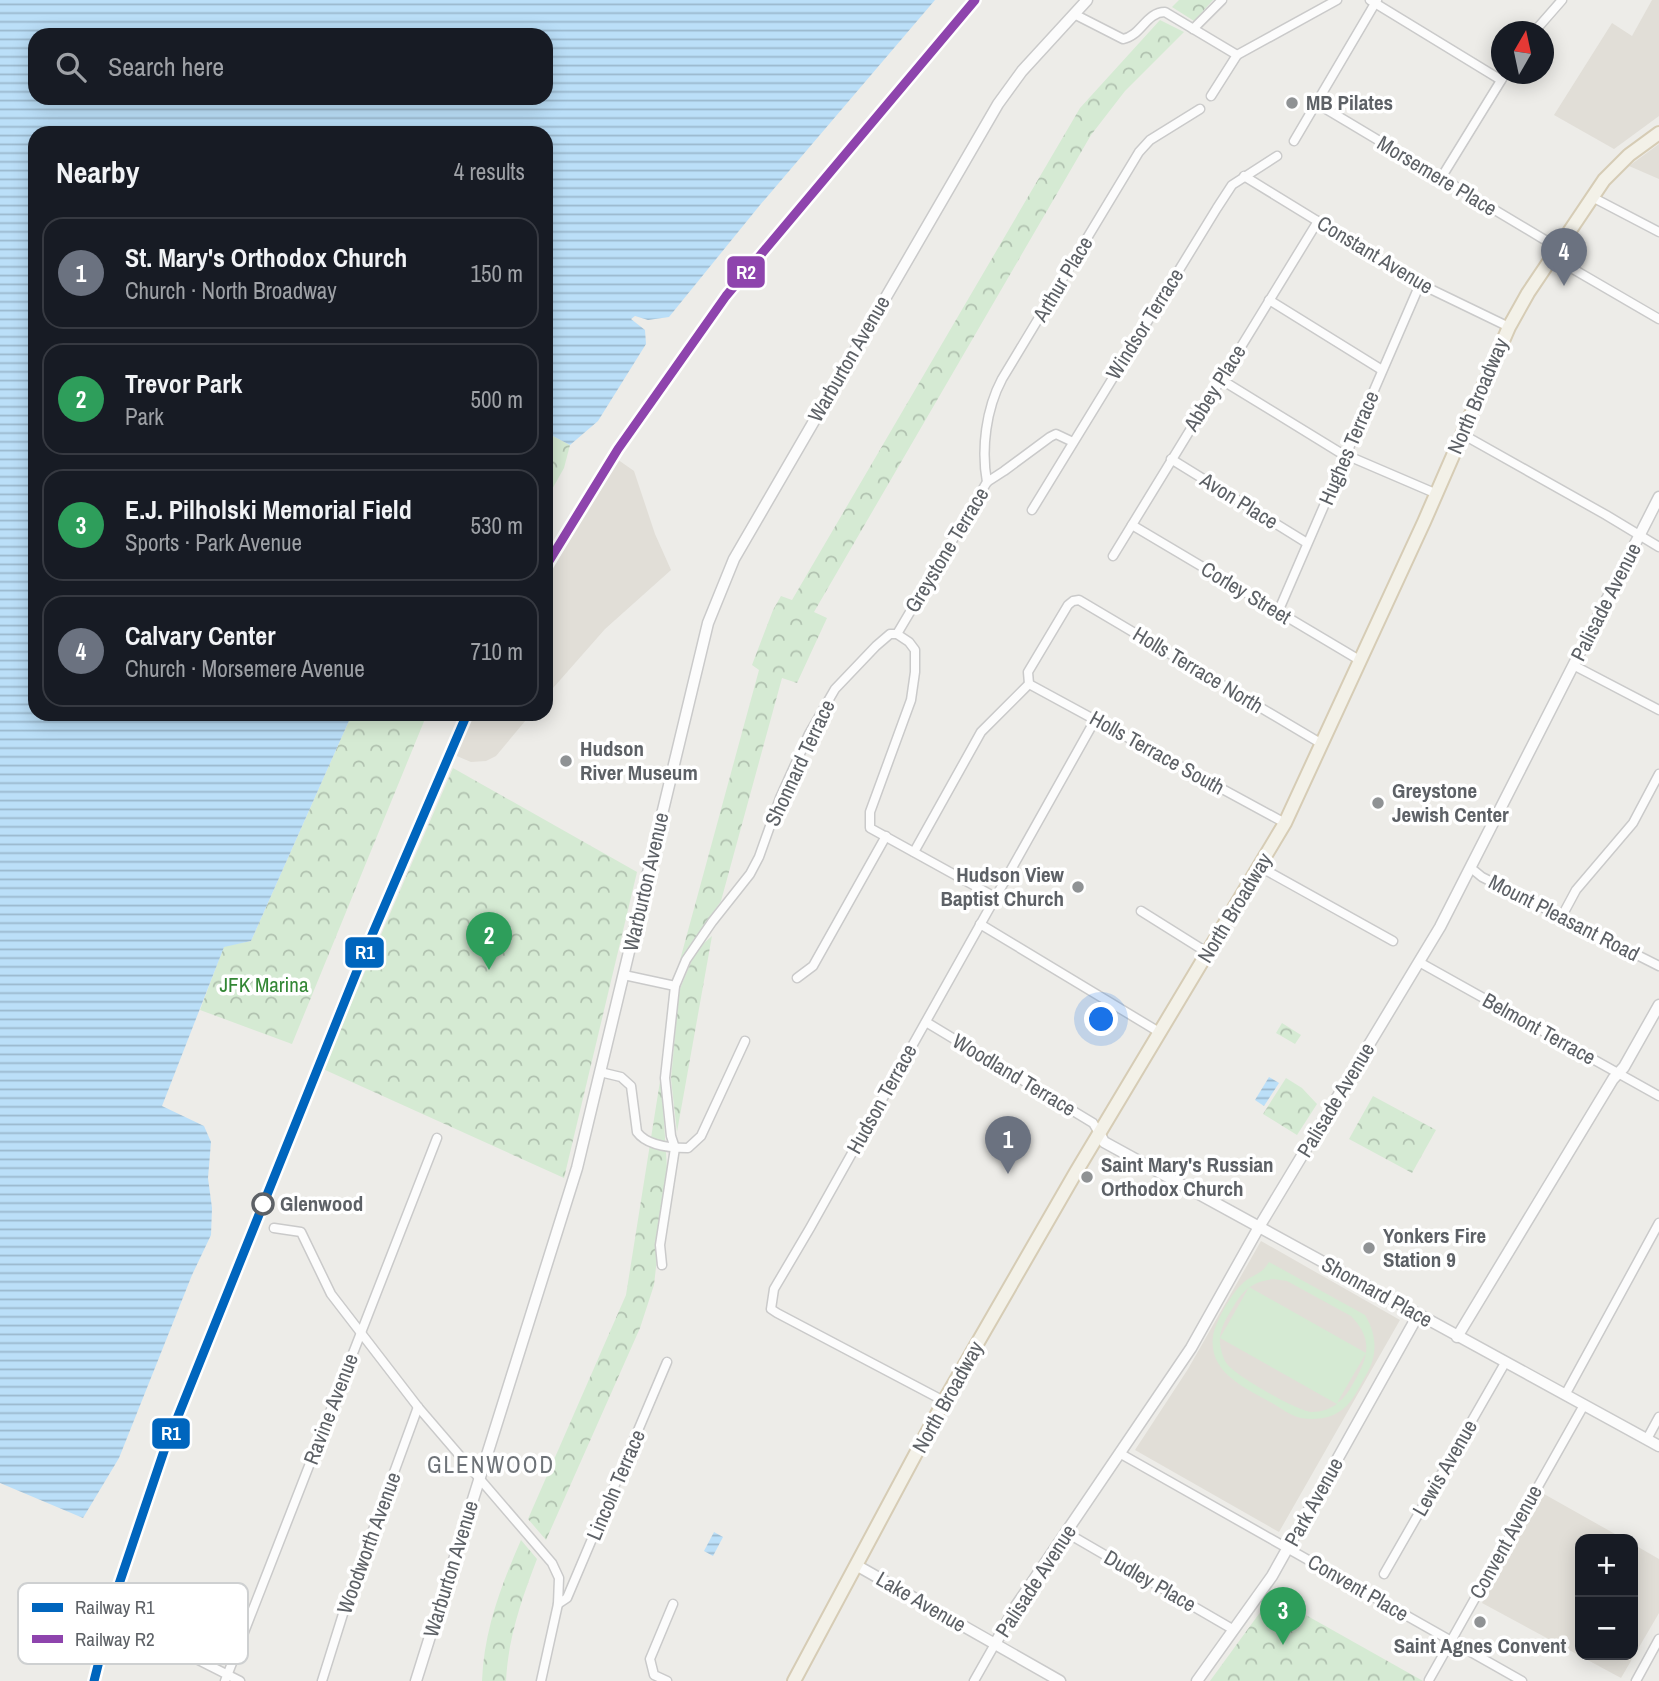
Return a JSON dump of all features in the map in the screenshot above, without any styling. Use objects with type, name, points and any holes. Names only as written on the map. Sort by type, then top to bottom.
[{"type":"main road","name":"North Broadway","points":[[794,1681],[944,1401],[1099,1133],[1285,823],[1437,494],[1508,327],[1592,197],[1615,168],[1659,134]]},
{"type":"street","name":"Warburton Avenue","points":[[416,1681],[575,1175],[708,624],[734,559],[998,104],[1022,71],[1087,0]]},
{"type":"street","points":[[1193,29],[1222,0]]},
{"type":"street","points":[[1211,96],[1237,55],[1337,0]]},
{"type":"street","points":[[1544,21],[1562,0]]},
{"type":"street","points":[[1294,141],[1374,1],[1491,70]]},
{"type":"street","points":[[1074,14],[1123,40],[1134,35],[1149,19],[1165,12],[1237,55]]},
{"type":"street","points":[[1441,178],[1499,84]]},
{"type":"street","name":"Morsemere Place","points":[[1316,103],[1550,243],[1561,262],[1659,319]]},
{"type":"street","name":"Arthur Place","points":[[987,482],[984,466],[989,413],[993,396],[1002,379],[1139,152],[1150,140],[1200,109]]},
{"type":"street","name":"Windsor Terrace","points":[[1032,510],[1232,186],[1277,156]]},
{"type":"street","name":"Constant Avenue","points":[[1244,176],[1420,284],[1508,327]]},
{"type":"street","points":[[1592,197],[1659,232]]},
{"type":"street","name":"Abbey Place","points":[[1113,556],[1318,221]]},
{"type":"street","name":"Hughes Terrace","points":[[1278,612],[1420,284]]},
{"type":"street","points":[[1269,300],[1382,370]]},
{"type":"street","points":[[1220,379],[1346,455],[1437,494]]},
{"type":"street","name":"Greystone Terrace","points":[[897,634],[987,482],[1056,434],[1073,442]]},
{"type":"street","points":[[1461,434],[1606,514],[1659,547]]},
{"type":"street","name":"Avon Place","points":[[1171,459],[1307,543]]},
{"type":"street","name":"Palisade Avenue","points":[[974,1681],[1016,1606],[1191,1348],[1259,1227],[1419,962],[1471,868],[1659,497]]},
{"type":"street","name":"Corley Street","points":[[1132,525],[1361,661]]},
{"type":"street","name":"Holls Terrace North","points":[[1030,684],[1028,672],[1073,601],[1079,600],[1322,744]]},
{"type":"street","name":"Shonnard Terrace","points":[[663,1265],[660,1245],[674,1148],[665,1079],[675,986],[692,949],[750,874],[809,734],[835,689],[876,646],[890,634],[897,634]]},
{"type":"street","points":[[897,634],[909,642],[916,657],[908,712],[870,812],[870,828],[995,897]]},
{"type":"street","points":[[1573,666],[1659,710]]},
{"type":"street","points":[[914,852],[981,732],[1030,684]]},
{"type":"street","name":"Holls Terrace South","points":[[1030,684],[1285,823]]},
{"type":"street","name":"Hudson Terrace","points":[[944,1401],[771,1309],[774,1289],[1096,720]]},
{"type":"street","points":[[1562,916],[1576,890],[1633,823],[1659,774]]},
{"type":"street","points":[[797,978],[813,965],[886,836]]},
{"type":"street","points":[[1260,867],[1393,942]]},
{"type":"street","name":"Mount Pleasant Road","points":[[1471,868],[1482,877],[1659,966]]},
{"type":"street","points":[[1142,912],[1208,953]]},
{"type":"street","points":[[980,924],[1159,1032]]},
{"type":"street","name":"Belmont Terrace","points":[[1419,962],[1659,1096]]},
{"type":"street","points":[[624,975],[675,986]]},
{"type":"street","points":[[1457,1336],[1618,1073],[1624,1068],[1659,1005]]},
{"type":"street","name":"Woodland Terrace","points":[[926,1022],[1093,1123],[1099,1133]]},
{"type":"street","points":[[600,1072],[621,1077],[631,1086],[637,1132],[641,1137],[674,1148],[688,1148],[701,1136],[745,1041]]},
{"type":"street","name":"Shonnard Place","points":[[1099,1133],[1104,1142],[1659,1446]]},
{"type":"street","name":"Ravine Avenue","points":[[248,1624],[437,1138]]},
{"type":"street","points":[[1565,1395],[1659,1223]]},
{"type":"street","points":[[274,1228],[301,1232],[331,1294],[418,1407],[552,1563],[559,1578],[558,1604],[541,1681]]},
{"type":"street","name":"Park Avenue","points":[[1197,1681],[1272,1576],[1418,1315]]},
{"type":"street","name":"Lincoln Terrace","points":[[558,1604],[567,1598],[667,1362]]},
{"type":"street","name":"Lewis Avenue","points":[[1384,1574],[1504,1363]]},
{"type":"street","name":"Convent Avenue","points":[[1429,1680],[1584,1405]]},
{"type":"street","name":"Woodworth Avenue","points":[[322,1681],[348,1598],[418,1407]]},
{"type":"street","points":[[1647,1439],[1659,1417]]},
{"type":"street","name":"Convent Place","points":[[1121,1454],[1522,1681]]},
{"type":"street","name":"Dudley Place","points":[[1067,1533],[1234,1630]]},
{"type":"street","name":"Lake Avenue","points":[[856,1565],[1060,1681]]},
{"type":"street","points":[[667,1681],[654,1675],[650,1660],[673,1604]]},
{"type":"street","points":[[1636,1681],[1659,1639]]},
{"type":"street","points":[[201,1664],[227,1678],[240,1681]]},
{"type":"shaded area","points":[[1652,0],[1659,0],[1659,116],[1614,149],[1554,115],[1612,23],[1632,36]]},
{"type":"shaded area","points":[[1659,144],[1659,179],[1629,166]]},
{"type":"shaded area","points":[[614,457],[634,471],[655,534],[671,570],[605,629],[553,688],[553,569]]},
{"type":"shaded area","points":[[470,721],[525,721],[496,756],[486,761],[471,762],[452,754]]},
{"type":"shaded area","points":[[1261,1241],[1400,1320],[1279,1532],[1135,1450],[1188,1369]]},
{"type":"shaded area","points":[[1544,1494],[1615,1534],[1575,1534],[1575,1653],[1482,1603]]},
{"type":"shaded area","points":[[1638,1547],[1659,1559],[1659,1613],[1638,1649]]},
{"type":"shaded area","points":[[1588,1660],[1632,1660],[1621,1678]]},
{"type":"green space","points":[[1179,0],[1213,0],[1194,21],[1172,7]]},
{"type":"green space","points":[[1160,20],[1184,32],[1125,91],[1091,135],[814,612],[827,618],[797,683],[782,678],[721,901],[680,960],[759,670],[752,665],[773,610],[781,596],[792,600],[1080,108]]},
{"type":"green space","points":[[553,436],[570,445],[564,468],[553,488]]},
{"type":"green space","name":"JFK Marina","points":[[349,721],[424,721],[292,1044],[200,1010],[224,946],[251,941]]},
{"type":"green space","points":[[453,768],[637,872],[564,1178],[323,1069]]},
{"type":"green space","points":[[712,936],[677,1132],[671,1079],[679,991],[696,950]]},
{"type":"green space","points":[[1282,1023],[1301,1035],[1295,1044],[1276,1033]]},
{"type":"green space","points":[[661,1075],[667,1169],[654,1285],[640,1328],[546,1540],[528,1519],[626,1295]]},
{"type":"green space","points":[[1286,1078],[1302,1088],[1317,1104],[1297,1135],[1263,1114]]},
{"type":"green space","points":[[1373,1096],[1436,1130],[1412,1173],[1349,1139]]},
{"type":"green space","points":[[1269,1262],[1365,1315],[1374,1338],[1373,1360],[1351,1401],[1342,1410],[1324,1418],[1294,1416],[1231,1378],[1216,1360],[1213,1336],[1224,1309],[1241,1285],[1259,1273]],"holes":[[[1273,1279],[1287,1281],[1351,1316],[1363,1332],[1366,1353],[1249,1287]],[[1248,1288],[1220,1338],[1222,1328],[1236,1302]],[[1220,1338],[1337,1404],[1312,1412],[1281,1400],[1227,1364]],[[1366,1353],[1345,1397],[1337,1403]]]},
{"type":"green space","points":[[521,1540],[537,1559],[513,1634],[506,1681],[482,1681],[486,1644],[495,1609]]},
{"type":"green space","points":[[1272,1596],[1423,1681],[1210,1681]]},
{"type":"water","points":[[0,0],[935,0],[760,205],[669,317],[648,320],[635,316],[631,319],[645,330],[646,344],[598,421],[570,445],[553,436],[553,126],[28,126],[28,721],[349,721],[251,941],[224,947],[162,1106],[204,1126],[211,1142],[208,1178],[212,1208],[211,1235],[192,1275],[119,1458],[83,1518],[0,1483]]},
{"type":"water","points":[[1269,1077],[1279,1083],[1264,1106],[1255,1100]]},
{"type":"water","points":[[714,1532],[723,1537],[713,1556],[704,1551]]},
{"type":"rail line","name":"R2","points":[[553,555],[618,449],[726,296],[975,0]]},
{"type":"rail line","name":"R1","points":[[119,1583],[164,1451],[363,956],[464,721]]},
{"type":"rail line","name":"R1","points":[[94,1681],[98,1664]]},
{"type":"place","name":"MB Pilates","points":[[1292,103]]},
{"type":"place","name":"Calvary Center","points":[[1564,286]]},
{"type":"place","name":"Hudson River Museum","points":[[566,761]]},
{"type":"place","name":"Greystone Jewish Center","points":[[1378,803]]},
{"type":"place","name":"Hudson View Baptist Church","points":[[1078,887]]},
{"type":"place","name":"Trevor Park","points":[[489,970]]},
{"type":"place","name":"St. Mary's Orthodox Church","points":[[1008,1174]]},
{"type":"place","name":"Saint Mary's Russian Orthodox Church","points":[[1087,1177]]},
{"type":"place","name":"Glenwood","points":[[263,1204]]},
{"type":"place","name":"Yonkers Fire Station 9","points":[[1369,1248]]},
{"type":"place","name":"Saint Agnes Convent","points":[[1480,1622]]},
{"type":"place","name":"E.J. Pilholski Memorial Field","points":[[1283,1645]]},
{"type":"district","name":"GLENWOOD","points":[[491,1465]]}]
